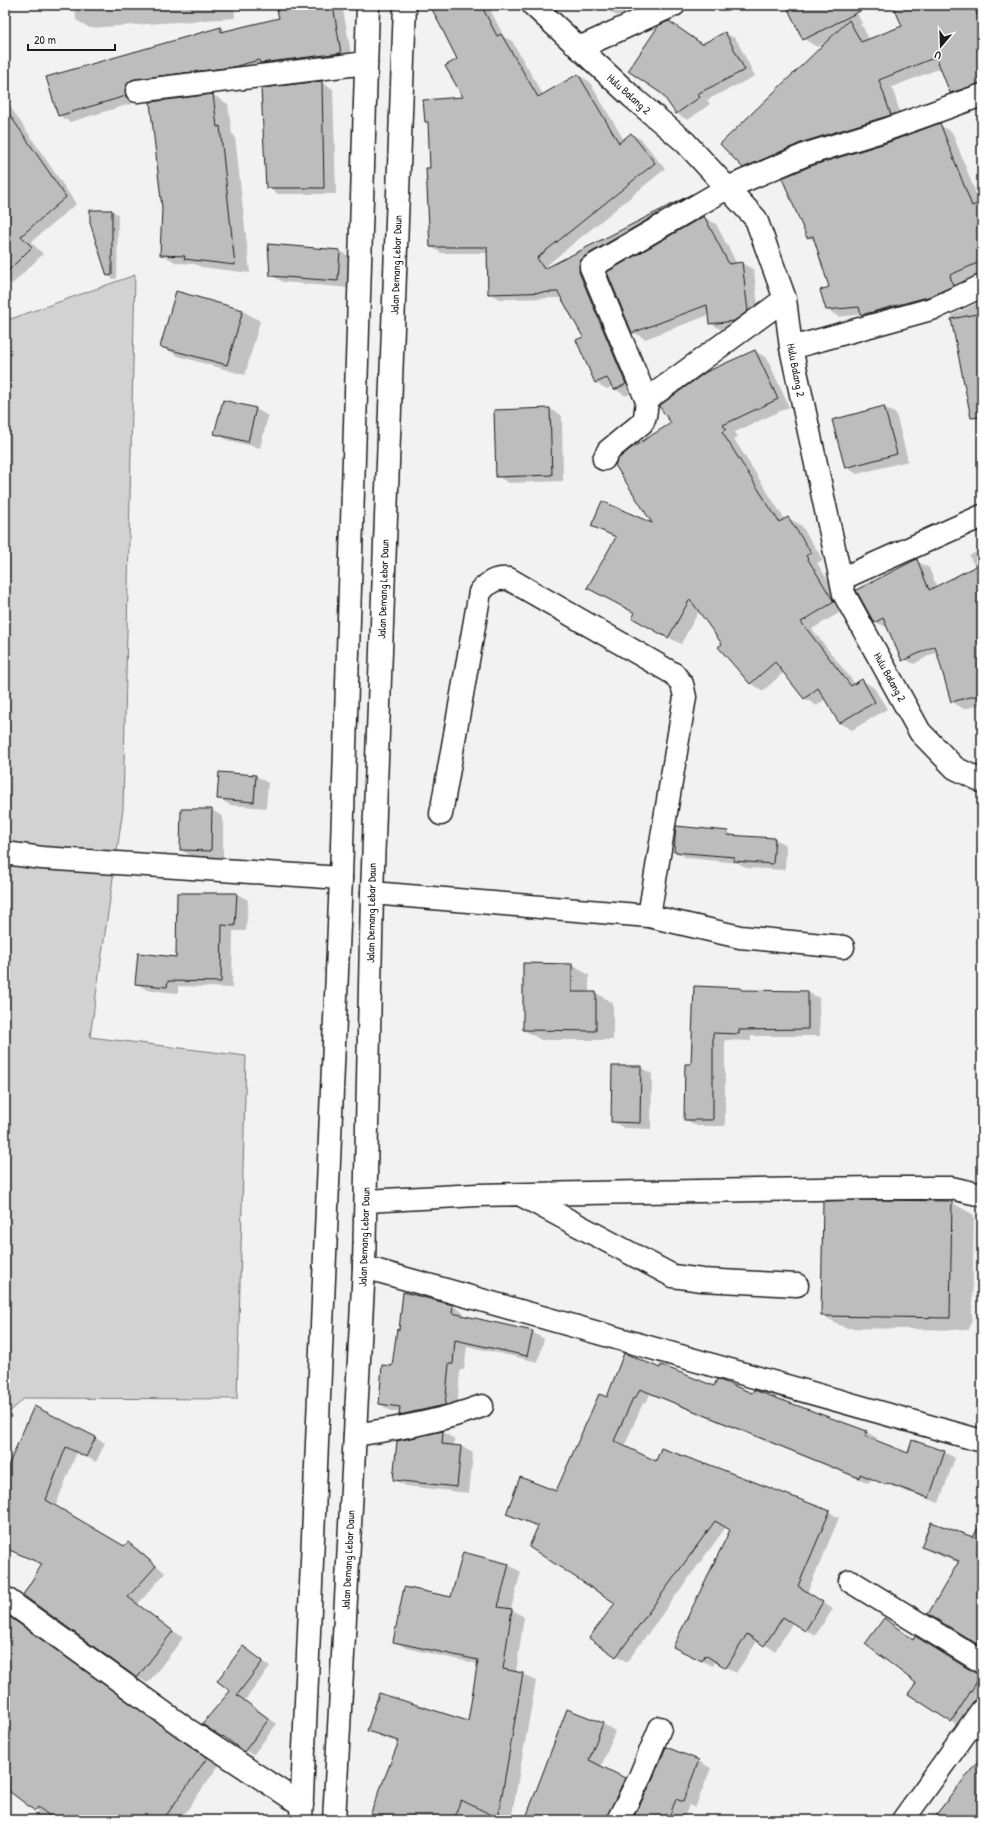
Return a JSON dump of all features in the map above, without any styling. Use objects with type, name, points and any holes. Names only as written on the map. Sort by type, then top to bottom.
[{"type":"main road","points":[[301,1813],[341,878],[368,5]]},
{"type":"main road","name":"Jalan Demang Lebar Daun","points":[[334,1820],[364,1267],[372,893],[406,5]]},
{"type":"main road","name":"Hulu Balang 2","points":[[533,5],[632,97],[685,142],[756,219],[785,299],[791,348],[844,594],[920,732],[955,768],[982,781]]},
{"type":"main road","points":[[579,48],[674,5]]},
{"type":"main road","points":[[137,91],[366,63]]},
{"type":"main road","points":[[604,459],[608,451],[646,418],[647,401],[591,267],[727,188],[807,154],[885,130],[982,95]]},
{"type":"main road","points":[[791,348],[935,308],[982,286]]},
{"type":"main road","points":[[647,401],[785,299]]},
{"type":"main road","points":[[841,579],[982,516]]},
{"type":"main road","points":[[441,814],[480,592],[489,582],[497,578],[509,579],[674,674],[682,684],[685,697],[649,916]]},
{"type":"main road","points":[[5,853],[42,858],[341,878]]},
{"type":"main road","points":[[372,893],[649,916],[740,937],[843,947]]},
{"type":"main road","points":[[366,1201],[522,1195],[882,1188],[951,1188],[982,1195]]},
{"type":"main road","points":[[522,1195],[673,1276],[702,1280],[797,1285]]},
{"type":"main road","points":[[364,1267],[982,1442]]},
{"type":"main road","points":[[355,1435],[423,1424],[452,1417],[482,1406]]},
{"type":"main road","points":[[850,1581],[982,1662]]},
{"type":"main road","points":[[5,1598],[301,1813]]},
{"type":"main road","points":[[903,1820],[982,1710]]},
{"type":"main road","points":[[618,1820],[639,1779],[660,1728]]},
{"type":"shaded area","points":[[135,275],[123,809],[90,1037],[246,1056],[237,1399],[25,1398],[5,1416],[5,321]]},
{"type":"building","points":[[307,5],[333,5],[341,53],[260,63],[259,60],[233,67],[135,79],[130,81],[126,86],[126,96],[58,116],[46,77],[221,27],[221,32],[279,18],[277,10]]},
{"type":"building","points":[[430,5],[481,5],[497,36],[501,34],[538,97],[578,74],[619,143],[631,133],[655,163],[537,258],[544,269],[692,194],[585,256],[580,261],[579,272],[626,384],[614,390],[607,378],[595,383],[576,340],[583,337],[558,292],[488,294],[487,247],[430,247],[426,168],[430,168],[428,122],[425,122],[423,100],[463,97],[445,66],[457,59]]},
{"type":"building","points":[[786,5],[872,5],[803,40]]},
{"type":"building","points":[[893,5],[974,5],[982,30],[982,83],[950,93],[936,57],[879,80],[891,115],[803,142],[743,168],[720,144],[849,20],[861,42],[902,26]]},
{"type":"building","points":[[669,21],[702,44],[725,32],[745,70],[697,94],[700,97],[676,114],[662,94],[628,71],[659,25]]},
{"type":"building","points":[[322,81],[324,188],[266,188],[261,88]]},
{"type":"building","points":[[213,94],[217,127],[220,126],[235,265],[184,259],[185,256],[160,255],[162,208],[150,102]]},
{"type":"building","points":[[5,108],[66,197],[21,236],[32,247],[5,274]]},
{"type":"building","points":[[940,123],[972,206],[982,202],[982,261],[950,275],[953,286],[931,296],[861,315],[859,307],[826,310],[820,290],[829,287],[813,236],[807,238],[782,178],[811,166],[889,142]]},
{"type":"building","points":[[90,210],[112,210],[112,275],[107,276],[90,223]]},
{"type":"building","points":[[704,216],[729,264],[742,262],[748,311],[734,321],[709,324],[707,305],[632,333],[607,272]]},
{"type":"building","points":[[268,244],[340,250],[338,281],[270,276]]},
{"type":"building","points":[[176,291],[243,310],[227,365],[160,347]]},
{"type":"building","points":[[982,313],[982,417],[971,418],[951,319]]},
{"type":"building","points":[[755,350],[778,399],[723,425],[726,429],[722,432],[779,522],[788,517],[811,552],[806,556],[834,602],[801,622],[851,686],[862,679],[875,702],[839,723],[818,688],[804,699],[775,662],[750,684],[718,647],[722,644],[690,599],[668,638],[632,618],[635,613],[587,588],[616,537],[591,526],[602,501],[652,523],[615,465],[618,459],[630,449],[671,423],[659,406],[706,372]]},
{"type":"building","points":[[223,400],[256,408],[248,442],[214,434]]},
{"type":"building","points":[[884,406],[897,454],[845,468],[832,420]]},
{"type":"building","points":[[550,408],[552,475],[496,477],[494,410]]},
{"type":"building","points":[[917,559],[929,590],[982,563],[982,694],[951,702],[935,646],[902,661],[883,618],[874,623],[856,590]]},
{"type":"building","points":[[219,772],[256,775],[254,802],[217,799]]},
{"type":"building","points":[[181,809],[212,809],[211,851],[180,850]]},
{"type":"building","points":[[676,826],[728,831],[727,835],[775,838],[773,864],[734,861],[734,857],[674,852]]},
{"type":"building","points":[[177,893],[237,893],[235,926],[222,925],[221,982],[168,981],[167,987],[135,984],[138,953],[176,957]]},
{"type":"building","points":[[523,963],[572,964],[572,992],[596,992],[596,1031],[523,1030]]},
{"type":"building","points":[[694,986],[741,988],[741,990],[808,991],[808,1029],[739,1030],[739,1034],[713,1033],[713,1120],[684,1120],[685,1064],[691,1064]]},
{"type":"building","points":[[612,1066],[641,1066],[640,1123],[611,1122]]},
{"type":"building","points":[[823,1201],[952,1201],[950,1318],[821,1316]]},
{"type":"building","points":[[403,1292],[453,1305],[452,1313],[533,1331],[527,1356],[455,1340],[453,1364],[449,1364],[445,1405],[399,1415],[400,1407],[379,1404],[382,1365],[392,1366],[397,1329],[399,1330]]},
{"type":"building","points":[[624,1353],[660,1368],[661,1365],[714,1386],[717,1379],[752,1393],[754,1390],[867,1431],[865,1436],[908,1453],[912,1440],[945,1451],[929,1498],[887,1483],[886,1485],[860,1474],[859,1478],[640,1389],[635,1399],[633,1398],[614,1441],[656,1461],[661,1448],[705,1463],[830,1511],[798,1586],[823,1602],[805,1631],[783,1617],[764,1646],[747,1634],[726,1668],[705,1655],[702,1661],[673,1647],[730,1530],[715,1521],[616,1657],[589,1638],[615,1603],[529,1547],[538,1526],[506,1514],[520,1477],[556,1491],[599,1394],[607,1397]]},
{"type":"building","points":[[34,1406],[96,1437],[86,1457],[66,1447],[46,1500],[124,1546],[128,1542],[156,1566],[128,1597],[173,1631],[137,1678],[23,1595],[42,1564],[5,1548],[5,1473]]},
{"type":"building","points":[[443,1431],[442,1444],[461,1446],[457,1487],[393,1480],[397,1441]]},
{"type":"building","points":[[982,1521],[982,1647],[928,1614],[959,1561],[921,1547],[931,1522],[973,1537]]},
{"type":"building","points":[[463,1552],[509,1564],[498,1607],[512,1609],[503,1669],[523,1673],[498,1818],[461,1800],[453,1820],[368,1820],[399,1741],[367,1731],[379,1693],[468,1721],[478,1660],[393,1642],[404,1587],[451,1597]]},
{"type":"building","points":[[10,1617],[207,1758],[163,1820],[55,1820],[38,1807],[35,1811],[5,1788],[5,1624]]},
{"type":"building","points":[[884,1618],[913,1640],[915,1636],[975,1673],[982,1674],[951,1722],[908,1694],[916,1683],[865,1644]]},
{"type":"building","points":[[243,1646],[263,1661],[237,1695],[269,1719],[244,1752],[223,1736],[222,1737],[202,1724],[230,1691],[217,1681]]},
{"type":"building","points":[[567,1709],[603,1723],[589,1760],[625,1778],[606,1820],[525,1820]]},
{"type":"building","points":[[666,1747],[699,1760],[683,1802],[676,1799],[668,1820],[632,1820],[650,1785]]},
{"type":"building","points":[[982,1756],[982,1820],[932,1820]]}]
